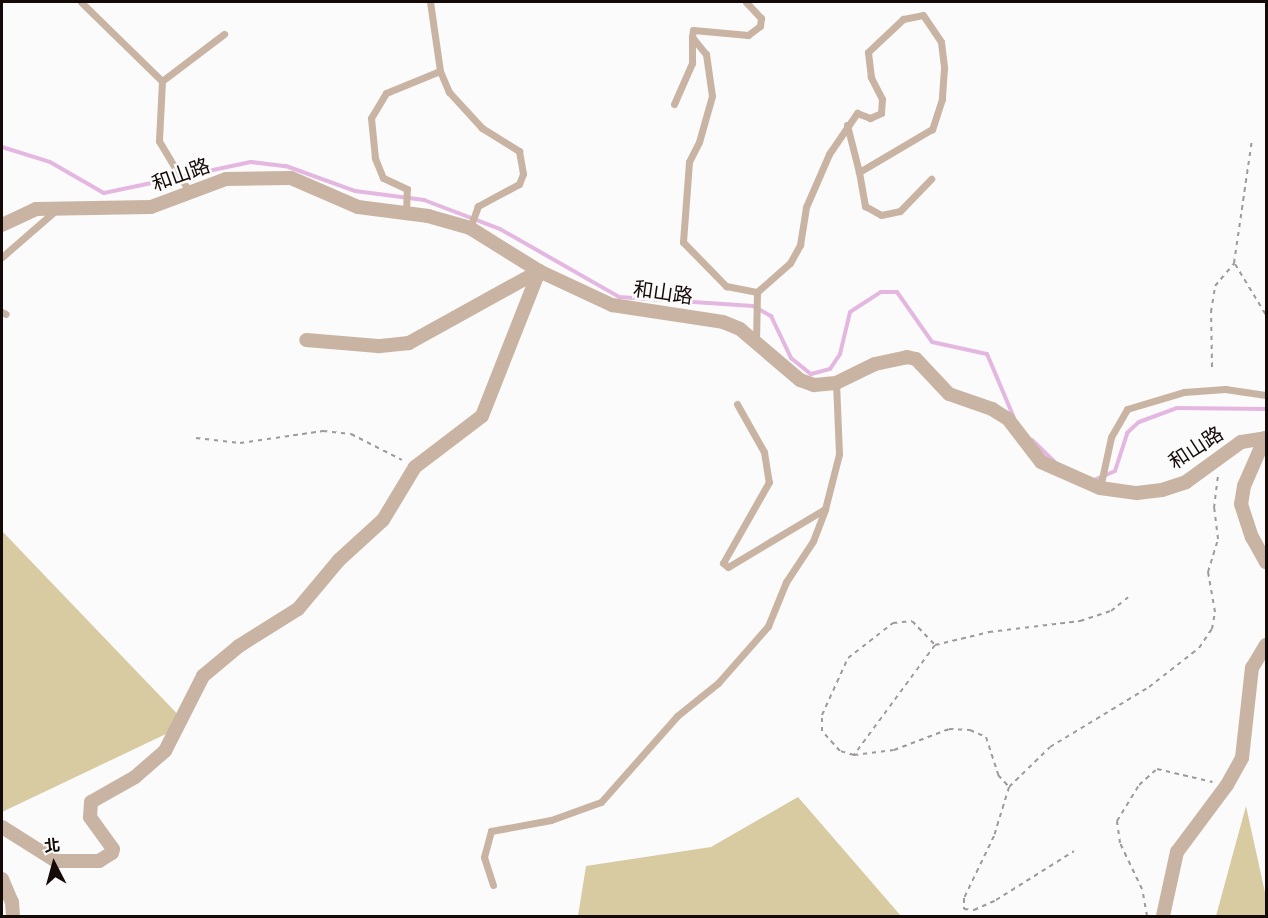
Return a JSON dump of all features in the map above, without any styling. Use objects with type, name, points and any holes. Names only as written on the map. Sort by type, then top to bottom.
[{"type":"street","name":"和山路","points":[[2,225],[36,209],[151,207],[226,179],[291,178],[358,207],[406,213],[470,228],[539,271],[612,305],[723,322],[740,329],[800,380],[814,385],[836,383],[875,364],[907,357],[916,358],[949,394],[992,409],[1008,419],[1041,462],[1100,488],[1137,493],[1162,490],[1186,482],[1220,455],[1241,442],[1266,438]]},
{"type":"street","points":[[306,340],[378,346],[409,343],[539,271]]},
{"type":"street","points":[[2,827],[56,861],[99,861],[112,853],[113,849],[90,817],[91,802],[135,777],[165,751],[203,676],[239,646],[298,609],[339,560],[383,520],[415,467],[482,416],[539,271]]},
{"type":"street","points":[[1266,438],[1244,486],[1241,504],[1252,537],[1266,562]]},
{"type":"street","points":[[1162,916],[1177,852],[1227,785],[1242,758],[1252,668],[1266,645]]},
{"type":"street","points":[[2,879],[12,902],[13,916]]},
{"type":"lane","points":[[81,2],[162,81],[159,141],[190,193]]},
{"type":"lane","points":[[430,2],[440,71],[449,92],[482,128],[519,151],[523,174],[519,184],[478,206],[470,228]]},
{"type":"lane","points":[[674,104],[692,63],[693,30],[748,35],[760,26],[761,18],[746,2]]},
{"type":"lane","points":[[756,343],[757,291],[790,263],[800,245],[806,207],[829,154],[857,113],[870,118],[881,113],[882,99],[871,77],[868,52],[903,19],[923,15],[941,42],[944,68],[942,99],[932,129],[858,172]]},
{"type":"lane","points":[[162,81],[224,34]]},
{"type":"lane","points":[[692,37],[706,54],[712,96],[699,142],[689,162],[683,242],[726,286],[757,291]]},
{"type":"lane","points":[[406,213],[407,189],[383,178],[375,158],[371,118],[386,93],[440,71]]},
{"type":"lane","points":[[847,125],[865,206],[881,215],[900,211],[931,179]]},
{"type":"lane","points":[[2,257],[61,207]]},
{"type":"lane","points":[[493,885],[484,857],[491,831],[551,820],[601,802],[677,716],[718,683],[768,626],[786,582],[813,542],[825,509],[839,454],[836,383]]},
{"type":"lane","points":[[1100,488],[1111,436],[1127,409],[1147,400],[1184,392],[1225,389],[1266,395]]},
{"type":"lane","points":[[737,404],[764,452],[769,482],[723,563],[728,567],[825,509]]},
{"type":"path","points":[[1212,367],[1211,312],[1215,286],[1234,263],[1252,139]]},
{"type":"path","points":[[1234,263],[1266,315]]},
{"type":"path","points":[[196,438],[240,443],[323,431],[351,434],[415,467]]},
{"type":"path","points":[[1074,851],[996,900],[974,910],[964,909],[964,898],[994,836],[1009,787],[1050,747],[1149,687],[1199,648],[1212,629],[1215,612],[1208,572],[1218,539],[1214,508],[1220,455]]},
{"type":"path","points":[[854,755],[935,645],[989,632],[1080,621],[1111,611],[1128,597]]},
{"type":"path","points":[[935,645],[912,621],[893,623],[848,658],[822,715],[822,731],[840,751],[854,755],[894,750],[949,729],[970,730],[986,737],[998,775],[1009,787]]},
{"type":"path","points":[[1147,916],[1142,889],[1120,843],[1117,821],[1133,794],[1157,769],[1227,785]]},
{"type":"shaded area","points":[[2,531],[187,724],[2,812]]},
{"type":"shaded area","points":[[798,797],[901,916],[578,916],[586,866],[711,847]]},
{"type":"shaded area","points":[[1246,806],[1266,897],[1266,916],[1216,916]]},
{"type":"waterway","points":[[2,147],[50,162],[104,193],[251,162],[286,166],[355,191],[424,200],[500,229],[619,297],[753,306],[771,316],[791,358],[811,374],[830,369],[840,354],[850,312],[881,292],[897,292],[932,342],[987,354],[1014,418]]},
{"type":"waterway","points":[[1094,480],[1115,471],[1127,433],[1139,422],[1177,408],[1266,409]]},
{"type":"waterway","points":[[1032,440],[1055,462]]}]
